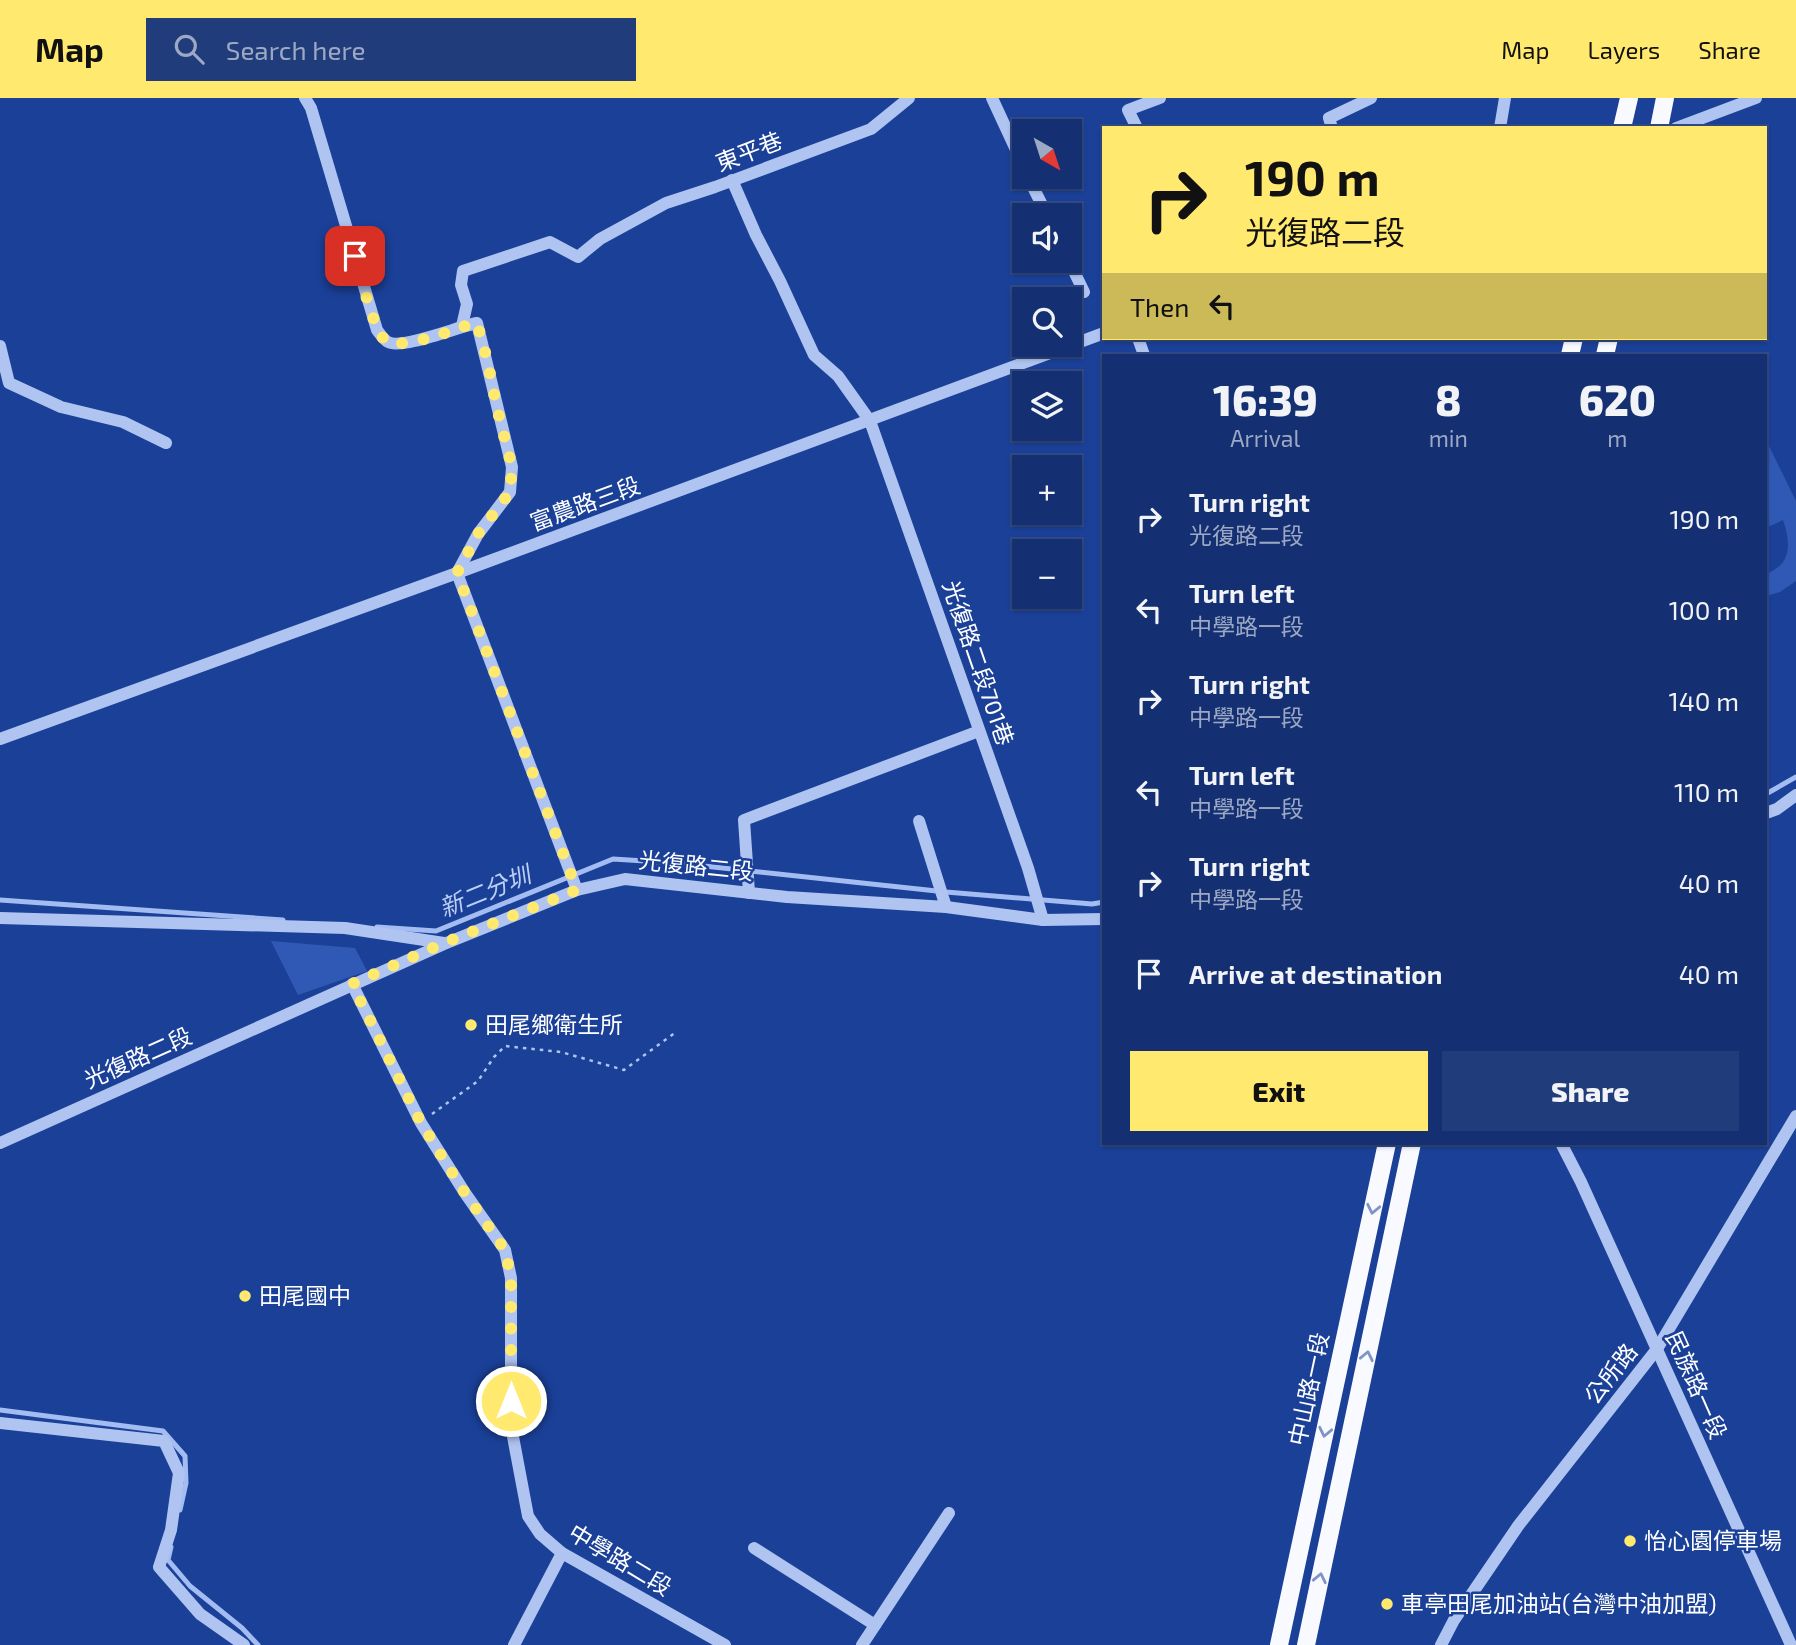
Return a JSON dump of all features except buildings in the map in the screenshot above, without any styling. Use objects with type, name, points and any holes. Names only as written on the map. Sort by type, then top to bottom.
[{"type":"main road","points":[[1622,126],[1629,98]]},
{"type":"main road","points":[[1659,126],[1665,98]]},
{"type":"main road","name":"中山路一段","points":[[1279,1645],[1387,1145]]},
{"type":"main road","points":[[1306,1645],[1412,1145]]},
{"type":"street","points":[[305,98],[311,108],[377,330],[387,342],[394,344],[435,337],[477,323],[512,467],[510,492],[478,534],[457,573],[577,890]]},
{"type":"street","name":"東平巷","points":[[463,326],[467,304],[461,285],[463,271],[550,242],[578,257],[600,239],[666,203],[871,129],[909,98]]},
{"type":"street","points":[[992,98],[1012,142]]},
{"type":"street","points":[[1136,126],[1128,110],[1160,98]]},
{"type":"street","points":[[1331,126],[1329,118],[1371,98]]},
{"type":"street","points":[[1500,126],[1505,98]]},
{"type":"street","points":[[1681,126],[1756,98]]},
{"type":"street","name":"光復路二段701巷","points":[[733,180],[755,235],[780,281],[814,355],[838,376],[870,421],[1028,868],[1043,920]]},
{"type":"street","points":[[1075,273],[1084,292]]},
{"type":"street","name":"富農路三段","points":[[0,739],[1102,334]]},
{"type":"street","points":[[0,346],[9,383],[61,407],[123,422],[166,443]]},
{"type":"street","points":[[750,892],[744,820],[979,731]]},
{"type":"street","points":[[1767,813],[1796,795]]},
{"type":"street","points":[[919,821],[946,907]]},
{"type":"street","name":"光復路二段","points":[[0,1143],[444,943],[577,890],[625,879],[787,897],[946,907],[1043,920],[1102,919]]},
{"type":"street","points":[[0,918],[345,928],[444,943]]},
{"type":"street","name":"中學路二段","points":[[352,984],[421,1123],[505,1250],[511,1278],[511,1426],[528,1516],[540,1534],[562,1553],[725,1645]]},
{"type":"street","name":"公所路","points":[[1441,1645],[1454,1620],[1518,1526],[1657,1349],[1796,1116]]},
{"type":"street","name":"民族路一段","points":[[1562,1145],[1791,1645]]},
{"type":"street","points":[[0,1423],[164,1441],[179,1473],[171,1530],[159,1567],[200,1614],[244,1645]]},
{"type":"street","points":[[862,1645],[949,1513]]},
{"type":"street","points":[[754,1548],[875,1625]]},
{"type":"street","points":[[514,1645],[562,1553]]},
{"type":"path","points":[[421,1123],[478,1081],[505,1046],[561,1052],[624,1070],[676,1032]]},
{"type":"shaded area","points":[[1767,442],[1796,501],[1796,581],[1780,592],[1767,596],[1767,574],[1781,565],[1787,552],[1783,520],[1767,528]]},
{"type":"shaded area","points":[[271,941],[355,948],[367,971],[298,995]]},
{"type":"waterway","name":"新二分圳","points":[[1767,793],[1796,777]]},
{"type":"waterway","name":"新二分圳","points":[[377,927],[436,931],[613,859],[676,863],[946,892],[1092,904],[1102,902]]},
{"type":"waterway","name":"新二分圳","points":[[0,900],[283,920]]},
{"type":"waterway","points":[[0,1410],[163,1431],[185,1456],[186,1483],[180,1510]]},
{"type":"waterway","points":[[171,1547],[168,1560],[190,1586],[242,1628],[258,1645]]},
{"type":"place","name":"田尾鄉衛生所","points":[[471,1025]]},
{"type":"place","name":"田尾國中","points":[[245,1296]]},
{"type":"place","name":"怡心園停車場","points":[[1630,1541]]},
{"type":"place","name":"車亭田尾加油站(台灣中油加盟)","points":[[1387,1604]]},
{"type":"route","points":[[355,256],[377,330],[387,342],[394,344],[435,337],[477,323],[512,467],[510,492],[478,534],[457,573],[577,890],[444,943],[352,984],[421,1123],[505,1250],[511,1278],[511,1401]]}]
